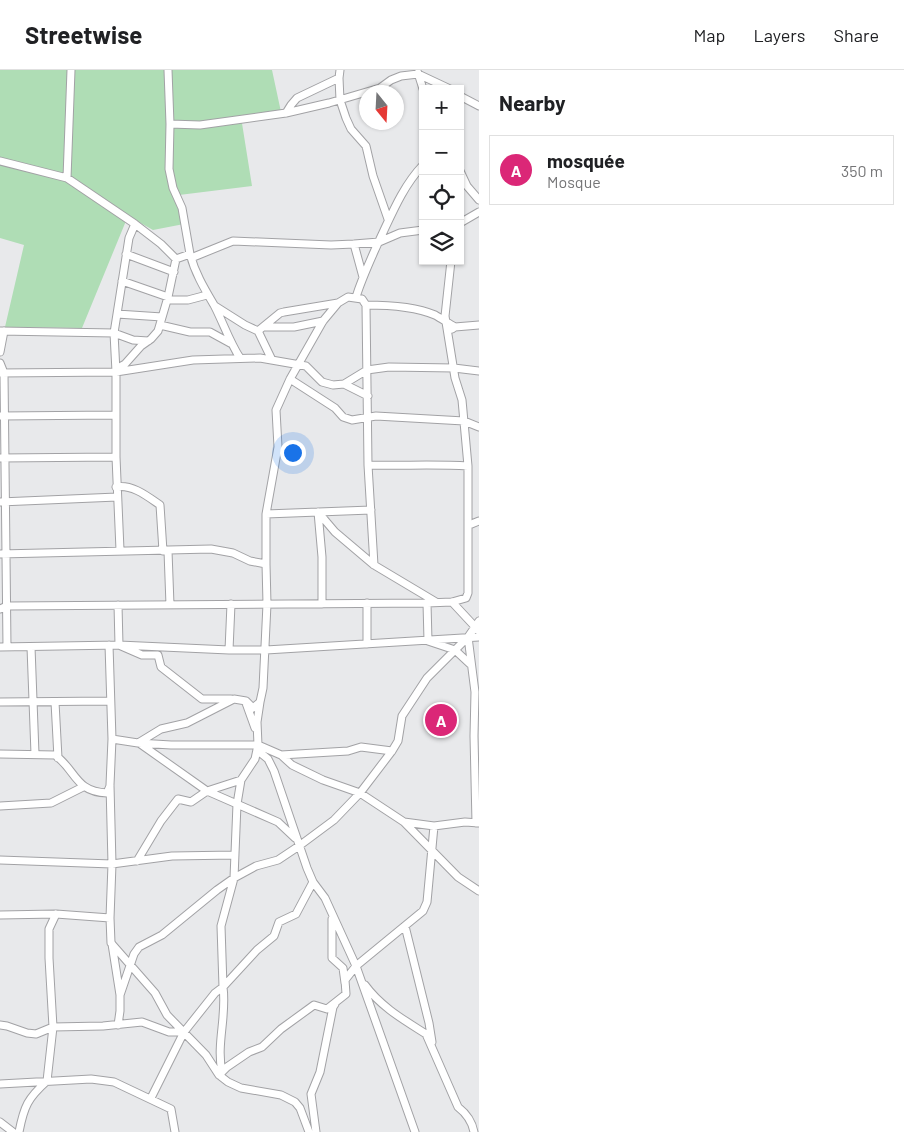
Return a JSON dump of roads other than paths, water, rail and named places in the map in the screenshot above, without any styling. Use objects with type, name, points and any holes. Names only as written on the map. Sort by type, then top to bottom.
[{"type":"street","points":[[67,178],[71,70]]},
{"type":"street","points":[[168,70],[169,169],[173,188],[182,208],[190,256],[194,268],[214,305],[230,343],[240,358]]},
{"type":"street","points":[[340,70],[340,100],[351,130],[366,146],[372,176],[388,219]]},
{"type":"street","points":[[170,124],[200,125],[286,113],[380,88],[391,80],[417,72],[442,85]]},
{"type":"street","points":[[417,72],[422,85]]},
{"type":"street","points":[[286,113],[297,98],[339,78]]},
{"type":"street","points":[[464,98],[479,106]]},
{"type":"street","points":[[0,161],[67,178],[135,224],[161,244],[176,259]]},
{"type":"street","points":[[356,297],[362,277],[388,219],[410,180],[419,170]]},
{"type":"street","points":[[462,175],[467,186],[479,200]]},
{"type":"street","points":[[464,221],[479,212]]},
{"type":"street","points":[[120,550],[116,487],[116,371],[114,333],[129,238],[135,224]]},
{"type":"street","points":[[176,259],[233,241],[331,245],[354,244],[379,242],[400,234],[419,231]]},
{"type":"street","points":[[354,244],[362,277]]},
{"type":"street","points":[[126,254],[174,272]]},
{"type":"street","points":[[116,371],[125,364],[140,346],[155,336],[160,325],[176,259]]},
{"type":"street","points":[[3,607],[428,603],[452,602],[466,598],[468,592],[468,466],[462,400],[450,368],[446,322],[451,265]]},
{"type":"street","points":[[122,281],[167,298],[188,300],[207,295]]},
{"type":"street","points":[[220,1074],[221,1034],[225,1010],[221,926],[234,878],[237,804],[241,780],[255,759],[258,748],[257,722],[263,688],[266,650],[266,514],[278,447],[276,410],[290,379],[323,321],[338,303],[348,297],[362,299],[366,305],[368,399],[372,416],[368,465],[374,565]]},
{"type":"street","points":[[260,329],[280,313],[338,303]]},
{"type":"street","points":[[214,305],[245,325],[260,329],[294,327],[323,321]]},
{"type":"street","points":[[366,305],[413,309],[434,315],[455,327]]},
{"type":"street","points":[[117,314],[162,317]]},
{"type":"street","points":[[160,325],[190,332],[210,332],[230,343]]},
{"type":"street","points":[[447,332],[455,327],[479,325]]},
{"type":"street","points":[[260,329],[272,360]]},
{"type":"street","points":[[0,352],[2,331],[114,333],[133,340],[148,341]]},
{"type":"street","points":[[2,373],[116,371],[189,360],[240,358],[260,358],[298,364],[310,368],[322,382],[333,385],[344,384],[367,370],[389,367],[450,368],[479,371]]},
{"type":"street","points":[[0,363],[2,373],[4,647],[119,645],[266,650],[479,637]]},
{"type":"street","points":[[290,379],[335,408],[343,417],[352,420],[372,416],[464,421],[479,427]]},
{"type":"street","points":[[344,384],[368,399]]},
{"type":"street","points":[[2,416],[116,415]]},
{"type":"street","points":[[2,458],[116,457]]},
{"type":"street","points":[[368,465],[402,466],[432,464],[468,466]]},
{"type":"street","points":[[116,487],[124,485],[131,487],[160,505],[170,605]]},
{"type":"street","points":[[3,502],[117,497]]},
{"type":"street","points":[[266,514],[371,510]]},
{"type":"street","points":[[318,512],[335,532],[374,565],[437,602]]},
{"type":"street","points":[[318,512],[322,558],[322,604]]},
{"type":"street","points":[[468,525],[479,521]]},
{"type":"street","points":[[3,554],[211,549],[233,553],[250,561],[266,564]]},
{"type":"street","points":[[461,612],[462,600]]},
{"type":"street","points":[[120,995],[134,954],[139,946],[162,935],[234,878],[256,866],[278,860],[298,843],[334,820],[360,793],[398,741],[402,716],[428,678],[478,626],[452,602]]},
{"type":"street","points":[[367,603],[367,644]]},
{"type":"street","points":[[428,603],[428,641]]},
{"type":"street","points":[[229,650],[231,604]]},
{"type":"street","points":[[118,605],[119,645]]},
{"type":"street","points":[[404,822],[434,826],[465,822],[478,823],[474,736],[475,692],[468,637]]},
{"type":"street","points":[[428,641],[454,650],[471,665]]},
{"type":"street","points":[[109,645],[112,739],[110,918],[120,995],[118,1025]]},
{"type":"street","points":[[119,645],[142,655],[158,655],[161,667],[202,699],[246,701],[253,708],[260,702]]},
{"type":"street","points":[[31,646],[35,754]]},
{"type":"street","points":[[138,743],[160,729],[187,723],[234,699],[245,702],[257,734]]},
{"type":"street","points":[[0,702],[110,701]]},
{"type":"street","points":[[55,702],[58,758]]},
{"type":"street","points":[[112,739],[171,746],[258,748],[281,755],[348,751],[361,747],[392,751]]},
{"type":"street","points":[[138,743],[207,791],[278,822],[298,843]]},
{"type":"street","points":[[258,748],[268,759],[274,771],[313,882],[325,898],[356,966],[415,1132]]},
{"type":"street","points":[[0,754],[55,755],[83,787],[92,791],[107,793],[110,785]]},
{"type":"street","points":[[281,755],[292,765],[324,780],[360,793],[404,822],[458,877],[479,891]]},
{"type":"street","points":[[137,861],[178,799],[191,802],[207,791],[241,780]]},
{"type":"street","points":[[0,806],[51,803],[83,787]]},
{"type":"street","points":[[316,1132],[311,1094],[320,1072],[333,1007],[346,994],[346,980],[356,966],[423,911],[426,902],[434,826]]},
{"type":"street","points":[[0,860],[112,864],[172,856],[235,855]]},
{"type":"street","points":[[151,1098],[184,1032],[215,993],[223,987],[257,950],[274,936],[280,922],[296,914],[313,882]]},
{"type":"street","points":[[0,915],[56,914],[110,918]]},
{"type":"street","points":[[19,1132],[26,1105],[33,1094],[48,1081],[52,1027],[49,958],[50,929],[56,914]]},
{"type":"street","points":[[332,914],[332,958],[343,968],[346,994]]},
{"type":"street","points":[[405,926],[429,1023],[433,1048]]},
{"type":"street","points":[[112,943],[155,993],[167,1014],[206,1055],[228,1082],[241,1088],[281,1095],[295,1102],[300,1108],[309,1132]]},
{"type":"street","points":[[360,979],[379,1001],[414,1028],[426,1034],[458,1107],[466,1113],[472,1123],[474,1132]]},
{"type":"street","points":[[220,1074],[248,1052],[266,1044],[314,1004],[327,1008],[346,994]]},
{"type":"street","points":[[0,1025],[36,1034],[52,1027],[103,1026],[142,1022],[169,1032],[184,1032]]},
{"type":"street","points":[[0,1084],[91,1079],[114,1082],[171,1109],[175,1132]]},
{"type":"street","points":[[0,1122],[13,1132]]},
{"type":"place","name":"mosquée","points":[[441,720]]}]
